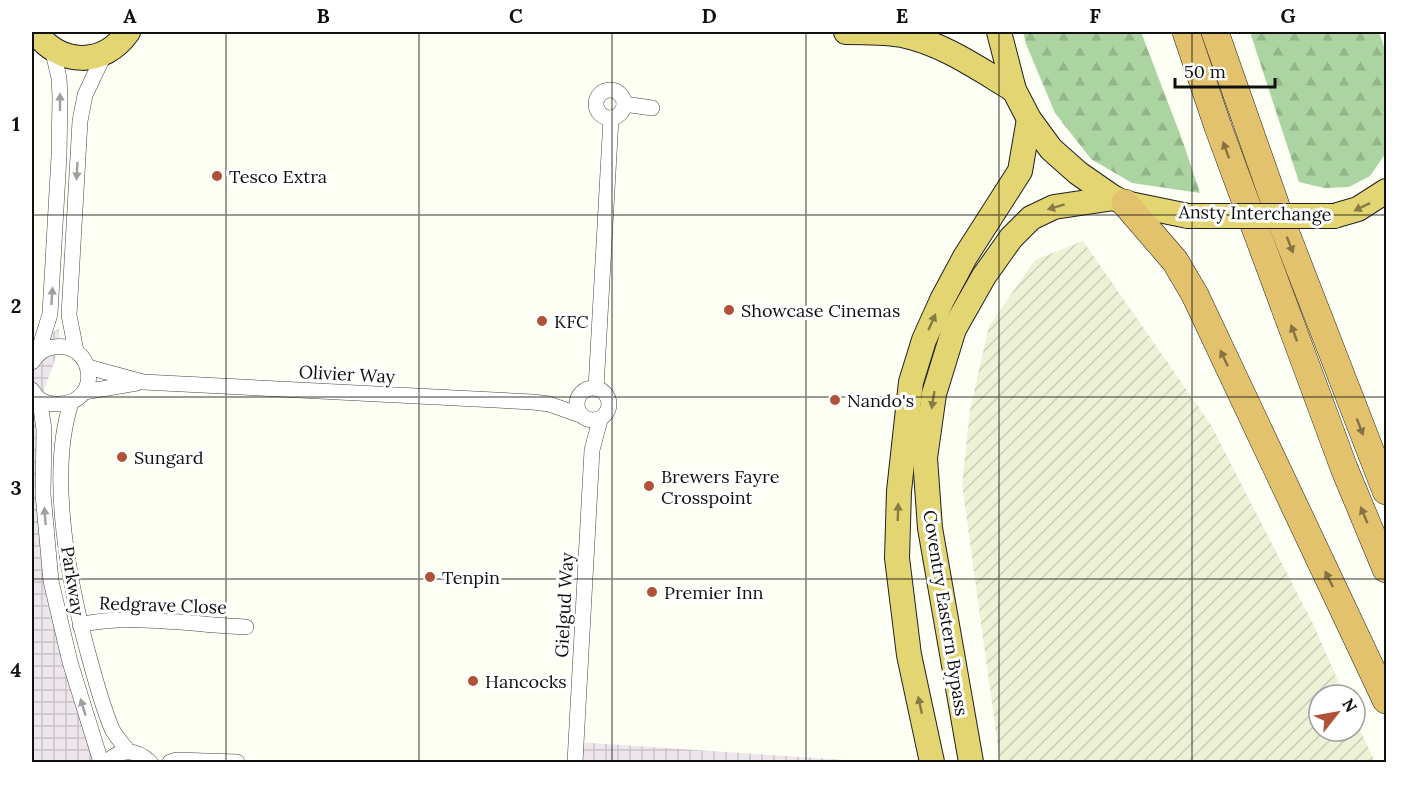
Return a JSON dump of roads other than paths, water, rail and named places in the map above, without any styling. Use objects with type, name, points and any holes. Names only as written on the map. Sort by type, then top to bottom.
[{"type":"highway","points":[[34,32],[52,48],[81,58],[104,55],[128,32]]},
{"type":"highway","points":[[846,32],[902,35],[921,41],[971,64],[1014,90]]},
{"type":"highway","name":"Ansty Interchange","points":[[999,32],[1014,90],[1029,119],[1051,149],[1078,173],[1120,200],[1188,216],[1334,216],[1358,209],[1386,191]]},
{"type":"highway","points":[[1186,32],[1218,128],[1344,468],[1386,569]]},
{"type":"highway","points":[[1215,32],[1286,234],[1386,491]]},
{"type":"highway","name":"Coventry Eastern Bypass","points":[[932,762],[909,655],[897,558],[899,490],[909,393],[924,340],[942,300],[965,257],[1020,171],[1029,119]]},
{"type":"highway","points":[[1120,200],[1175,261],[1195,295],[1386,700]]},
{"type":"highway","name":"Coventry Eastern Bypass","points":[[971,762],[930,528],[926,458],[934,394],[954,329],[984,276],[1011,238],[1031,218],[1054,207],[1120,200]]},
{"type":"highway","points":[[1354,632],[1386,715]]},
{"type":"street","points":[[33,358],[50,314],[60,97],[59,78],[52,48]]},
{"type":"street","points":[[36,395],[51,404],[71,403],[88,386],[88,367],[76,351],[69,315],[80,121],[85,95],[104,55]]},
{"type":"street","points":[[608,89],[622,95],[624,104],[621,113],[610,118],[604,117],[598,111],[596,100],[601,92],[608,89]]},
{"type":"street","points":[[624,104],[652,108]]},
{"type":"street","points":[[596,388],[610,118]]},
{"type":"street","points":[[33,358],[49,348],[60,346],[76,351]]},
{"type":"street","name":"Olivier Way","points":[[88,367],[143,382],[549,404],[588,418]]},
{"type":"street","name":"Olivier Way","points":[[84,392],[143,382]]},
{"type":"street","points":[[596,388],[606,394],[610,404],[608,412],[588,418],[577,404],[580,395],[586,390],[596,388]]},
{"type":"street","name":"Parkway","points":[[36,395],[44,430],[43,494],[51,581],[70,662],[100,762]]},
{"type":"street","name":"Olivier Way","points":[[549,404],[580,395]]},
{"type":"street","name":"Parkway","points":[[71,403],[65,423],[63,503],[68,566],[80,625],[110,723],[128,751]]},
{"type":"street","name":"Gielgud Way","points":[[574,762],[592,450],[588,418]]},
{"type":"street","name":"Redgrave Close","points":[[80,625],[97,621],[122,620],[246,627]]},
{"type":"street","points":[[106,762],[119,753],[128,751],[137,753],[150,762]]},
{"type":"street","points":[[170,762],[176,760],[237,762]]},
{"type":"place","name":"Tesco Extra","points":[[217,176]]},
{"type":"place","name":"Showcase Cinemas","points":[[729,310]]},
{"type":"place","name":"KFC","points":[[542,321]]},
{"type":"place","name":"Nando's","points":[[835,400]]},
{"type":"place","name":"Sungard","points":[[122,457]]},
{"type":"place","name":"Brewers Fayre Crosspoint","points":[[649,486]]},
{"type":"place","name":"Tenpin","points":[[430,577]]},
{"type":"place","name":"Premier Inn","points":[[652,592]]},
{"type":"place","name":"Hancocks","points":[[473,681]]}]
